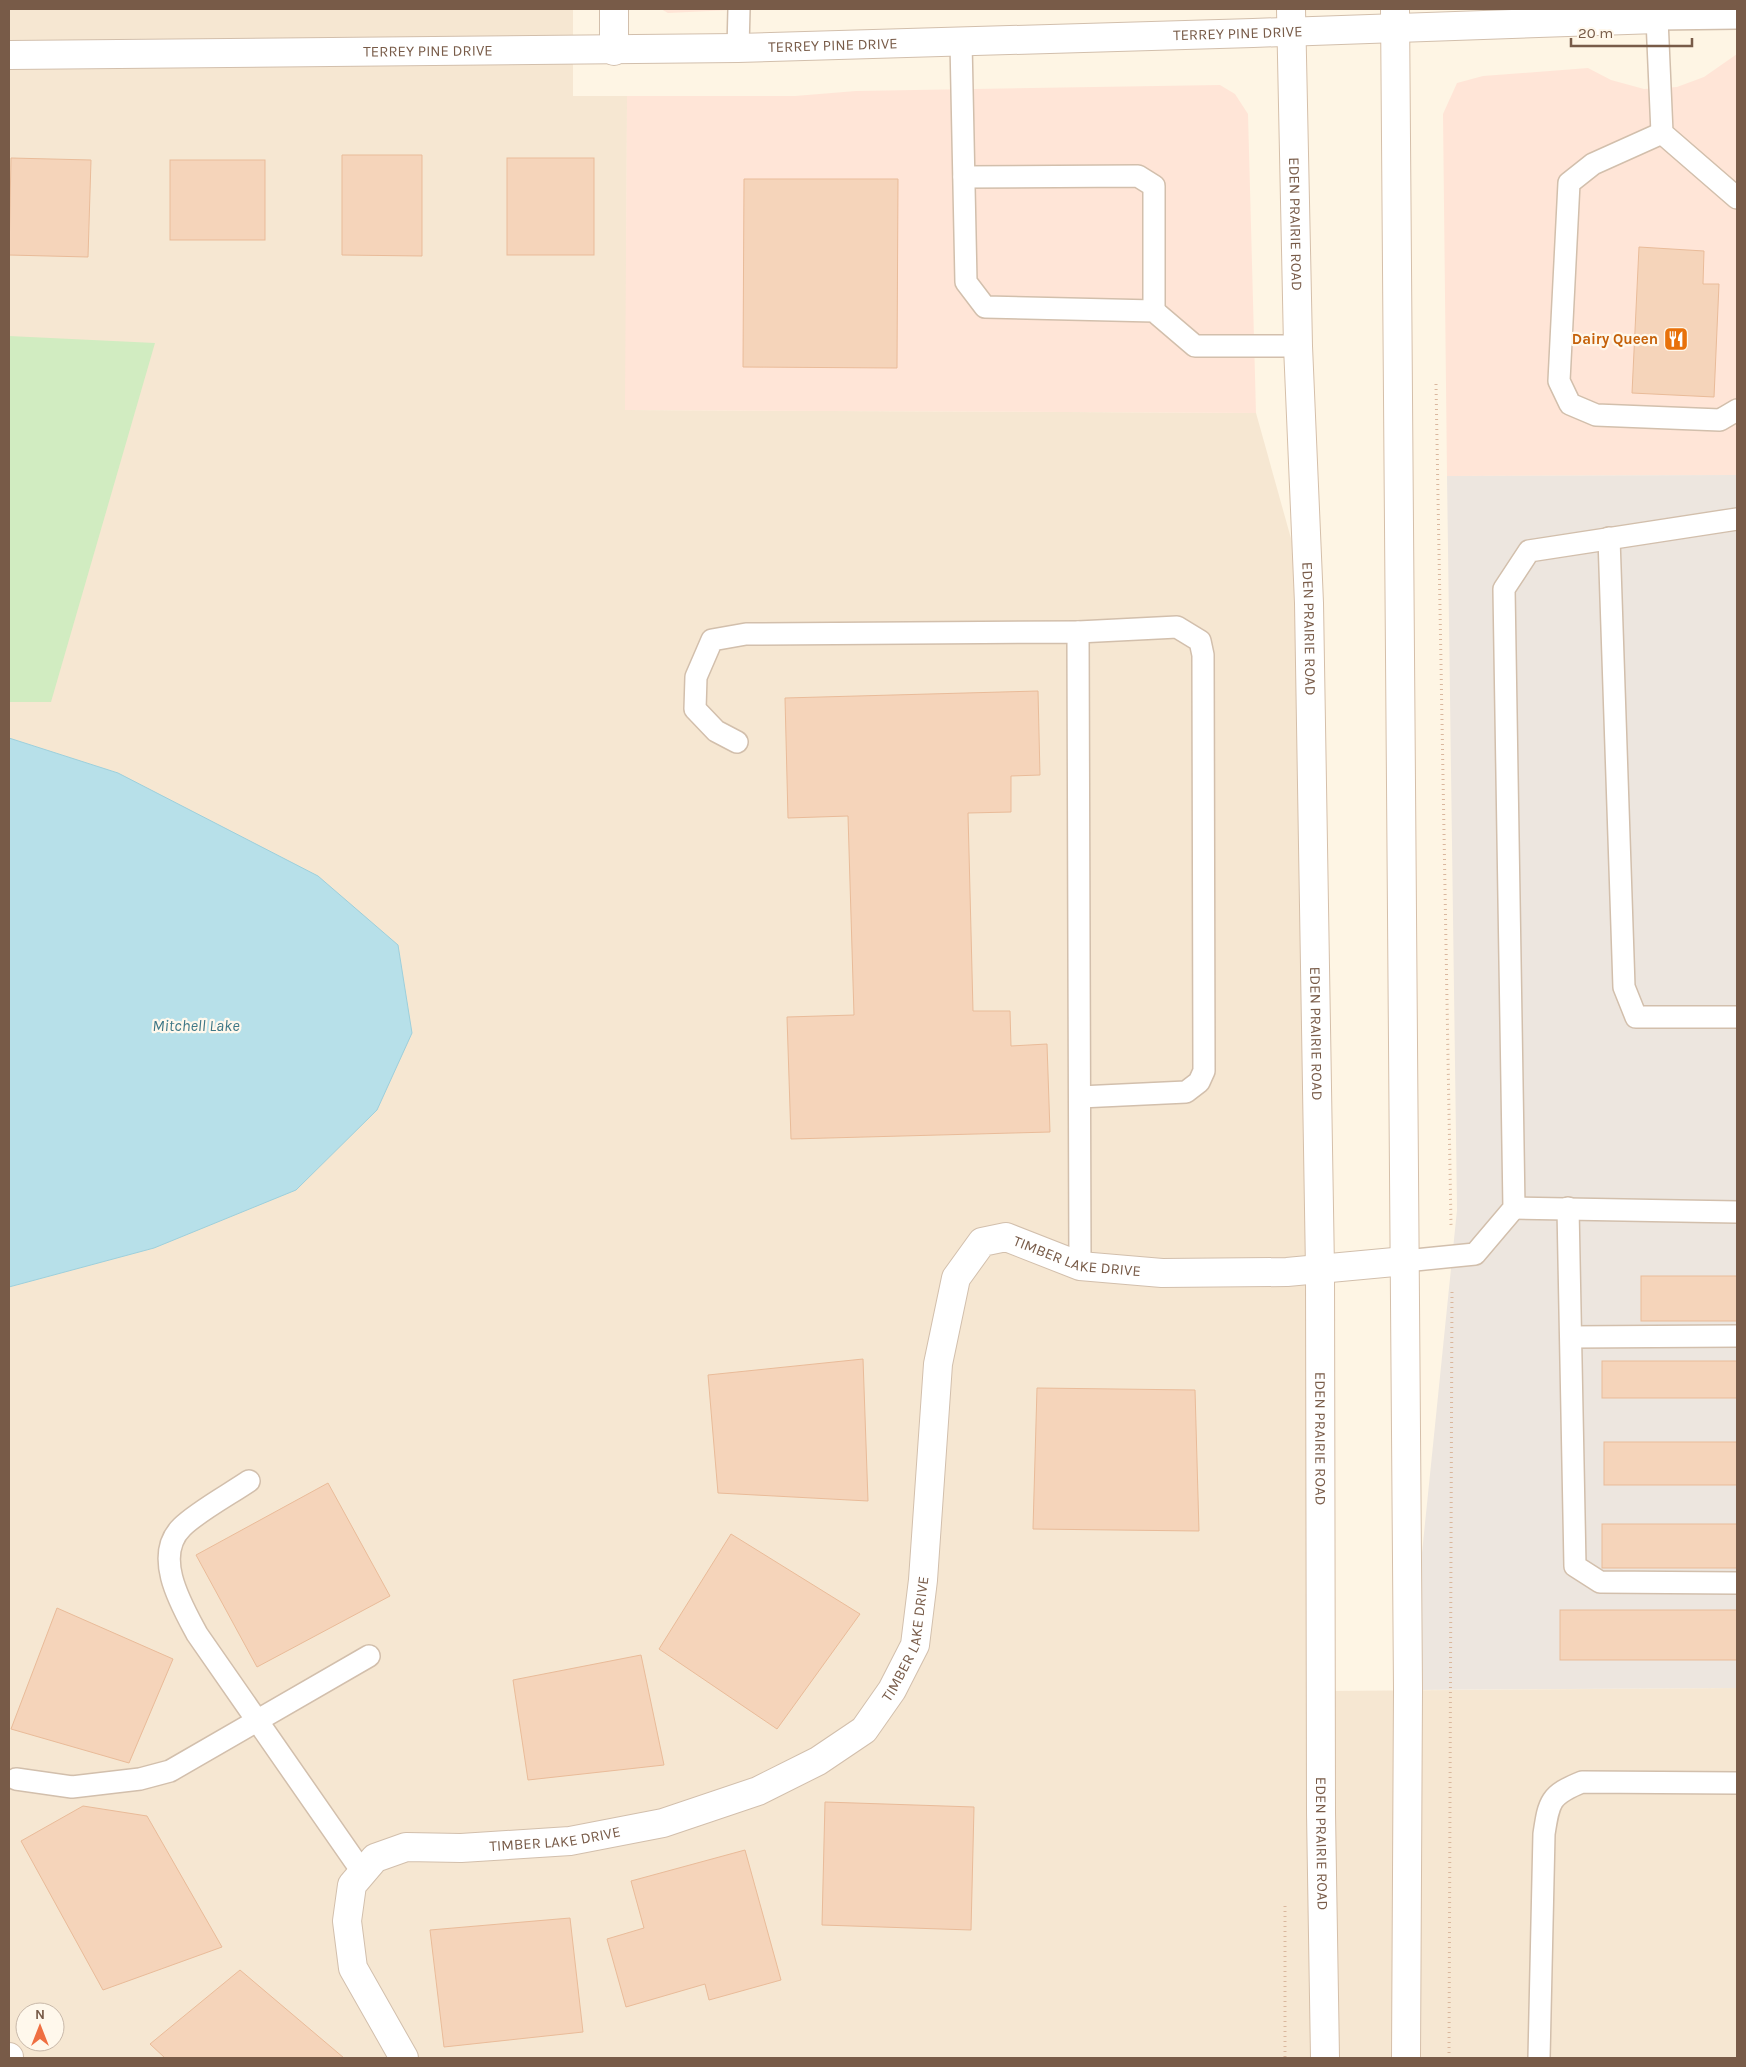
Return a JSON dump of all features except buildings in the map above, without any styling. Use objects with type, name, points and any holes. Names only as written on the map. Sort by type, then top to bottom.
[{"type":"main road","points":[[614,9],[614,51]]},
{"type":"main road","name":"TERREY PINE DRIVE","points":[[9,55],[614,51],[738,48],[961,42],[1292,20],[1659,14]]},
{"type":"main road","points":[[1396,18],[1408,1680],[1406,2058]]},
{"type":"main road","name":"EDEN PRAIRIE ROAD","points":[[1292,20],[1298,346],[1309,603],[1320,1269],[1321,1813],[1325,2058]]},
{"type":"main road","name":"TIMBER LAKE DRIVE","points":[[404,2058],[353,1968],[347,1921],[352,1885],[375,1858],[406,1847],[461,1848],[570,1841],[663,1823],[758,1791],[818,1761],[864,1730],[892,1690],[915,1645],[923,1580],[938,1364],[956,1278],[982,1242],[1006,1237],[1080,1266],[1162,1273],[1287,1272],[1405,1261]]},
{"type":"lane","points":[[738,9],[738,48]]},
{"type":"lane","points":[[1737,18],[1659,14],[1662,133],[1737,198]]},
{"type":"lane","points":[[961,42],[966,282],[985,306],[1154,311],[1195,346],[1298,346]]},
{"type":"lane","points":[[1662,133],[1593,164],[1569,183],[1559,381],[1570,404],[1596,415],[1720,420],[1737,410]]},
{"type":"lane","points":[[964,177],[1138,176],[1154,186],[1154,311]]},
{"type":"lane","points":[[1405,1261],[1475,1254],[1514,1208],[1504,589],[1529,551],[1737,519]]},
{"type":"lane","points":[[1609,538],[1624,987],[1636,1017],[1737,1017]]},
{"type":"lane","points":[[737,742],[716,731],[695,709],[696,677],[712,640],[746,634],[1078,632],[1177,627],[1200,641],[1203,655],[1204,1071],[1198,1082],[1186,1092],[1080,1097]]},
{"type":"lane","points":[[1078,632],[1080,1266]]},
{"type":"lane","points":[[1514,1208],[1737,1212]]},
{"type":"lane","points":[[1568,1208],[1575,1566],[1600,1582],[1737,1583]]},
{"type":"lane","points":[[1571,1337],[1737,1336]]},
{"type":"lane","points":[[249,1481],[181,1527],[173,1541],[169,1568],[177,1596],[197,1634],[362,1873]]},
{"type":"lane","points":[[16,1779],[72,1787],[140,1779],[170,1771],[256,1719],[369,1656]]},
{"type":"lane","points":[[1538,2058],[1544,1834],[1549,1806],[1561,1790],[1582,1782],[1737,1783]]},
{"type":"path","points":[[1436,374],[1452,1257],[1449,2058]]},
{"type":"path","points":[[1285,1905],[1285,2058]]},
{"type":"shaded area","points":[[9,9],[573,9],[573,96],[627,96],[626,410],[1256,413],[1309,603],[1323,1691],[1737,1688],[1737,2058],[9,2058],[9,1287],[154,1248],[118,773],[9,738]]},
{"type":"shaded area","points":[[661,9],[752,9],[668,13]]},
{"type":"shaded area","points":[[1737,54],[1737,475],[1447,476],[1443,114],[1457,83],[1483,76],[1588,68],[1611,80],[1644,89],[1677,87],[1704,77]]},
{"type":"shaded area","points":[[1220,85],[1235,94],[1248,114],[1256,413],[625,410],[627,96],[795,96],[856,91]]},
{"type":"shaded area","points":[[1737,475],[1737,1688],[1408,1690],[1457,1210],[1447,476]]},
{"type":"green space","points":[[9,336],[155,343],[51,702],[9,702]]},
{"type":"water","name":"Mitchell Lake","points":[[9,738],[118,773],[318,876],[398,945],[412,1033],[377,1110],[296,1190],[154,1248],[9,1287]]},
{"type":"place","name":"Dairy Queen","points":[[1676,339]]}]
